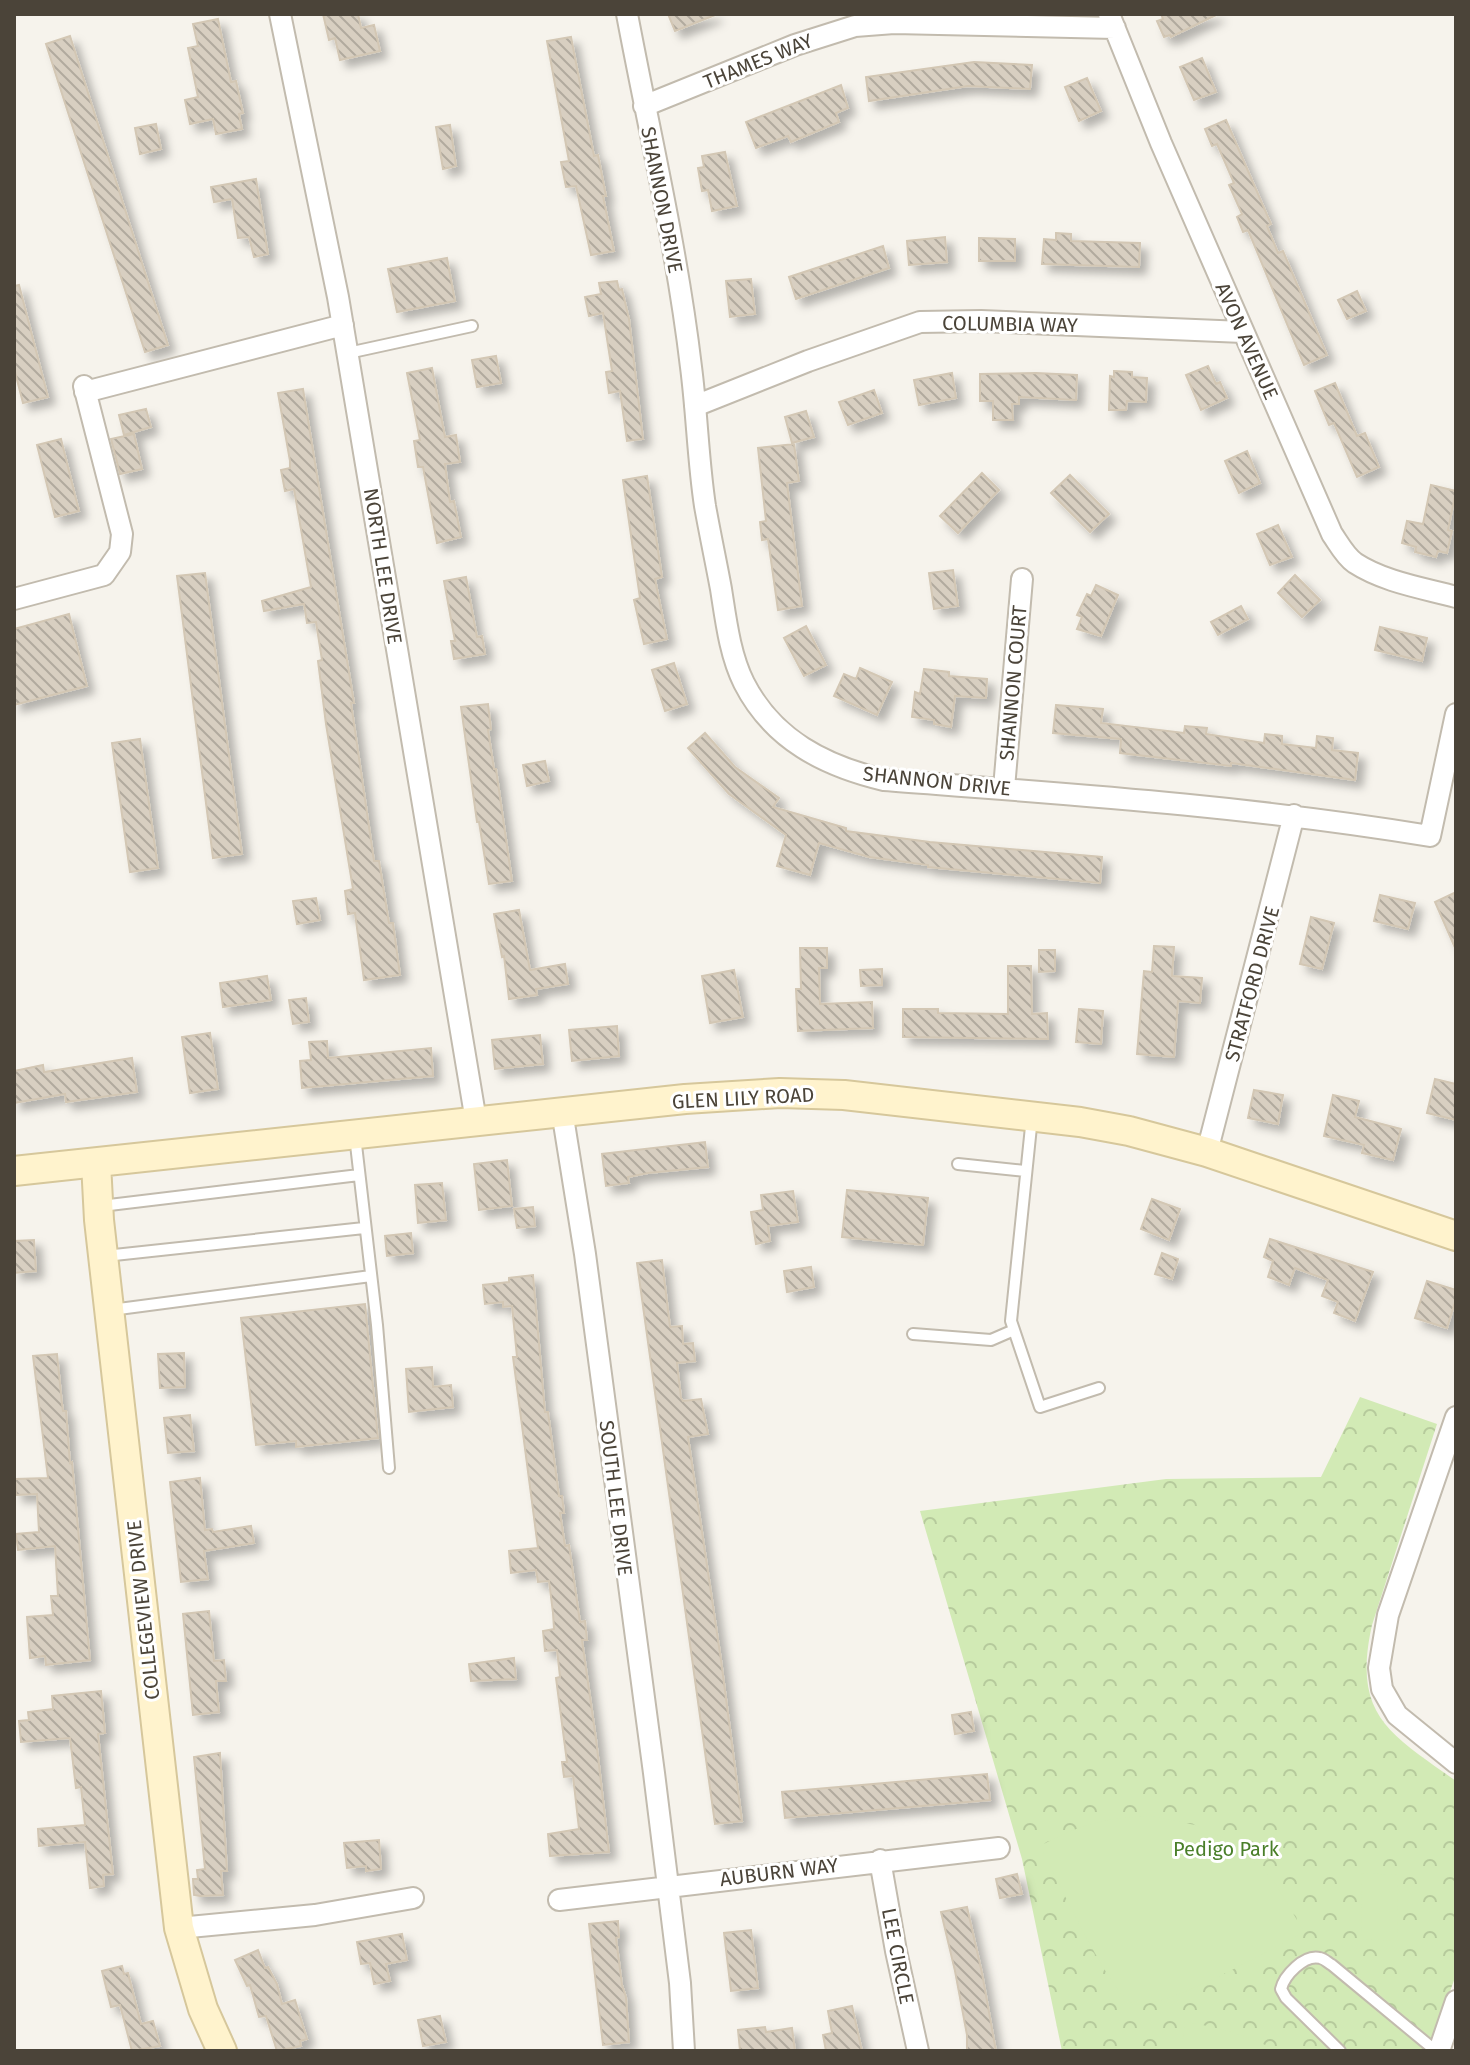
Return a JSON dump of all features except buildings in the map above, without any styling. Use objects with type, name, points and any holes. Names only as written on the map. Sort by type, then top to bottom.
[{"type":"street","name":"NORTH LEE DRIVE","points":[[280,14],[348,353],[476,1121]]},
{"type":"street","name":"SHANNON DRIVE","points":[[627,14],[680,293],[705,505],[728,630],[744,683],[768,719],[790,740],[814,756],[853,773],[884,780],[1294,815],[1430,836],[1456,714]]},
{"type":"street","name":"THAMES WAY","points":[[644,106],[795,45],[855,26],[1112,21]]},
{"type":"street","name":"AVON AVENUE","points":[[1112,21],[1332,534],[1355,563],[1384,577],[1456,597]]},
{"type":"street","name":"COLUMBIA WAY","points":[[695,406],[808,361],[920,322],[981,321],[1243,332]]},
{"type":"street","points":[[14,599],[104,575],[120,552],[122,534],[85,389],[343,325]]},
{"type":"street","name":"SHANNON COURT","points":[[1004,788],[1022,579]]},
{"type":"street","name":"STRATFORD DRIVE","points":[[1207,1152],[1294,815]]},
{"type":"street","name":"GLEN LILY ROAD","points":[[14,1171],[562,1111],[780,1093],[844,1095],[1033,1115],[1129,1131],[1207,1152],[1456,1236]]},
{"type":"street","name":"SOUTH LEE DRIVE","points":[[562,1111],[585,1254],[666,1886]]},
{"type":"street","name":"COLLEGEVIEW DRIVE","points":[[96,1163],[103,1256],[179,1928],[203,2009],[222,2051]]},
{"type":"street","points":[[1456,1417],[1388,1615],[1379,1668],[1382,1689],[1397,1715],[1456,1763]]},
{"type":"street","name":"AUBURN WAY","points":[[559,1900],[999,1848]]},
{"type":"street","name":"LEE CIRCLE","points":[[880,1860],[918,2051]]},
{"type":"street","points":[[666,1886],[680,1983],[684,2051]]},
{"type":"street","points":[[179,1928],[303,1917],[413,1898]]},
{"type":"street","points":[[1438,2051],[1456,2001]]},
{"type":"lane","points":[[348,353],[472,326]]},
{"type":"lane","points":[[1033,1115],[1011,1321],[1040,1407],[1099,1388]]},
{"type":"lane","points":[[355,1134],[389,1468]]},
{"type":"lane","points":[[958,1164],[1025,1171]]},
{"type":"lane","points":[[99,1207],[359,1175]]},
{"type":"lane","points":[[103,1256],[364,1228]]},
{"type":"lane","points":[[109,1310],[371,1276]]},
{"type":"lane","points":[[913,1334],[991,1340],[1014,1330]]},
{"type":"lane","points":[[1340,2051],[1286,1998],[1281,1989],[1283,1980],[1305,1959],[1320,1958],[1332,1965],[1438,2051]]},
{"type":"green space","name":"Pedigo Park","points":[[1360,1397],[1437,1424],[1372,1625],[1367,1656],[1367,1681],[1381,1719],[1412,1749],[1456,1781],[1456,1975],[1428,2051],[1062,2051],[1022,1859],[920,1511],[1166,1479],[1321,1477]]},
{"type":"green space","points":[[1150,1816],[1195,1825],[1233,1842],[1273,1879],[1304,1932],[1244,1964],[1166,1999],[1146,2004],[1132,2003],[1122,1995],[1097,1957],[1040,1846],[1093,1824],[1118,1818]]},
{"type":"green space","points":[[1361,1873],[1398,1875],[1397,1941],[1362,1939]]},
{"type":"green space","points":[[1185,2022],[1232,2032],[1277,2051],[1181,2051]]}]
